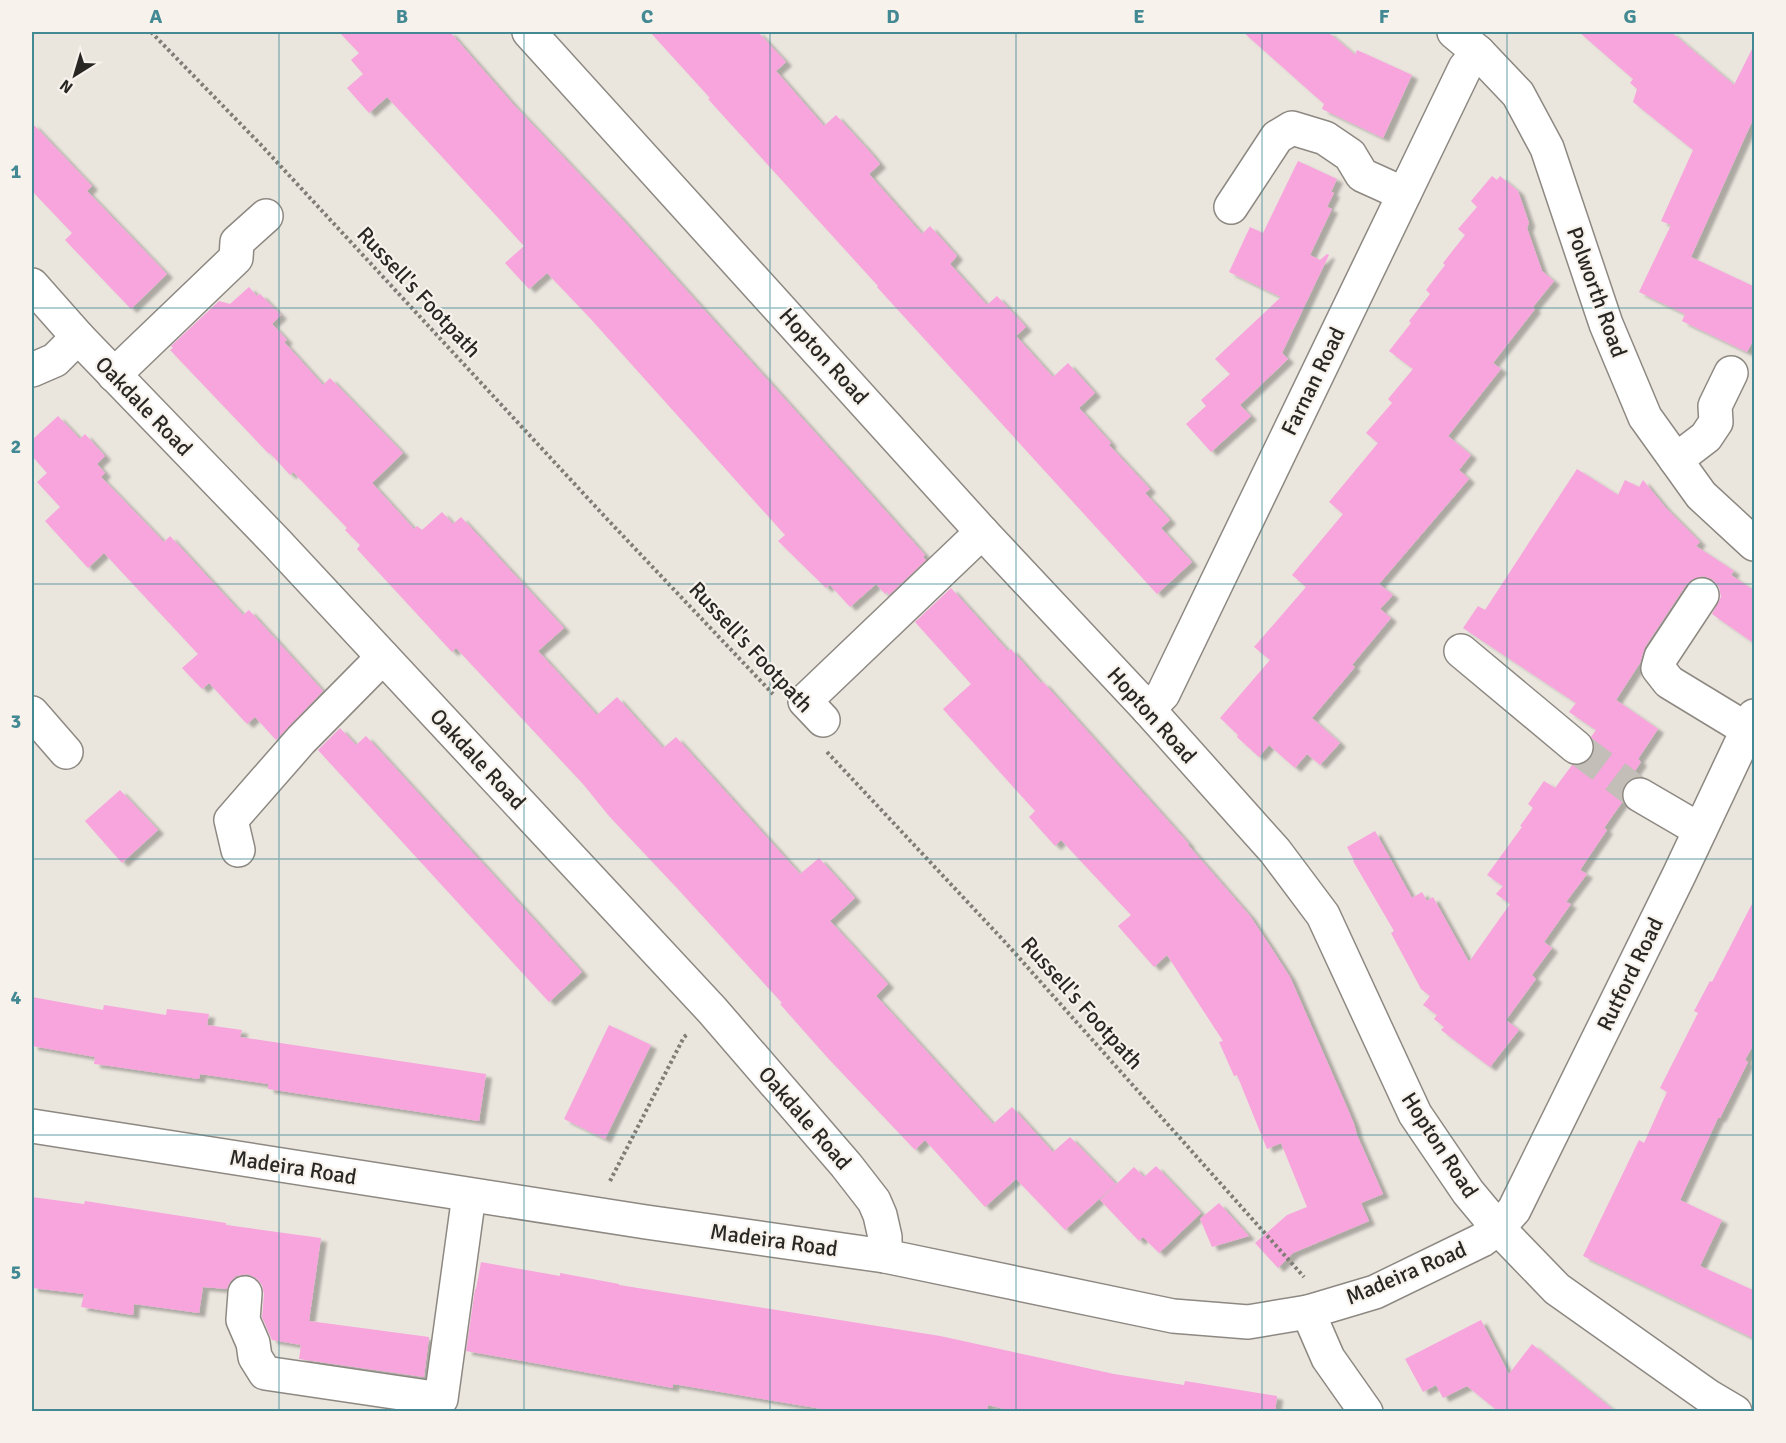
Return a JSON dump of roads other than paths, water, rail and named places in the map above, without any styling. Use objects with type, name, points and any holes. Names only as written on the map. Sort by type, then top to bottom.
[{"type":"street","name":"Hopton Road","points":[[529,32],[1275,851],[1323,915],[1415,1114],[1468,1192],[1498,1228],[1557,1288],[1708,1396],[1736,1412]]},
{"type":"street","name":"Farnan Road","points":[[1148,709],[1163,694],[1465,68],[1466,42]]},
{"type":"street","name":"Polworth Road","points":[[1466,42],[1518,94],[1547,148],[1606,324],[1645,417],[1701,495],[1755,544]]},
{"type":"street","points":[[1231,207],[1277,137],[1292,128],[1325,138],[1350,155],[1362,175],[1404,194]]},
{"type":"street","points":[[114,375],[236,258],[237,242],[266,216]]},
{"type":"street","name":"Oakdale Road","points":[[32,285],[114,375],[276,542],[712,1010],[839,1156],[874,1201],[885,1237],[885,1256]]},
{"type":"street","points":[[32,370],[56,360],[78,337]]},
{"type":"street","points":[[1676,460],[1706,437],[1716,422],[1714,406],[1731,373]]},
{"type":"street","points":[[821,732],[805,701],[982,532]]},
{"type":"street","points":[[1702,595],[1661,657],[1658,668],[1669,682],[1751,723]]},
{"type":"street","points":[[1461,651],[1576,747]]},
{"type":"street","points":[[238,850],[231,820],[302,740],[383,657]]},
{"type":"street","points":[[32,713],[66,752]]},
{"type":"street","name":"Rutford Road","points":[[1498,1228],[1514,1210],[1751,723]]},
{"type":"street","points":[[1640,795],[1700,830]]},
{"type":"street","name":"Madeira Road","points":[[32,1126],[666,1225],[885,1256],[1173,1316],[1248,1322],[1308,1312],[1375,1292],[1482,1240],[1498,1228]]},
{"type":"street","points":[[244,1293],[243,1320],[253,1343],[255,1357],[264,1373],[441,1399],[469,1194]]},
{"type":"street","points":[[1308,1312],[1328,1358],[1366,1412]]},
{"type":"tunnel","points":[[1576,747],[1640,795]]}]
